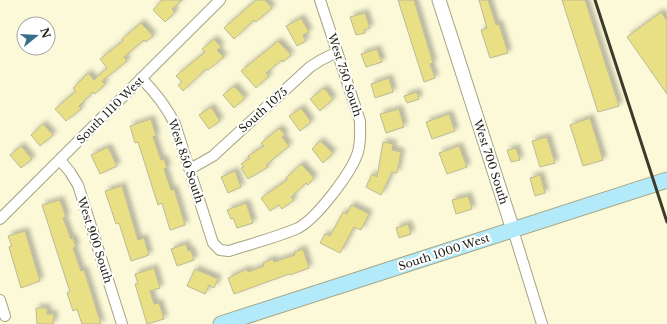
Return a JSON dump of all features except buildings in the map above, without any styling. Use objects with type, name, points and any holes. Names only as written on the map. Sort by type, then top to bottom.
[{"type":"main road","name":"South 1000 West","points":[[220,324],[667,180]]},
{"type":"street","name":"South 1110 West","points":[[0,219],[220,0]]},
{"type":"street","name":"West 750 South","points":[[220,250],[228,251],[296,229],[308,222],[320,209],[349,170],[358,152],[360,122],[320,0]]},
{"type":"street","name":"West 700 South","points":[[439,0],[542,324]]},
{"type":"street","name":"South 1075","points":[[190,169],[213,156],[310,67],[320,60],[337,52]]},
{"type":"street","name":"West 850 South","points":[[141,78],[157,94],[166,106],[175,124],[213,243],[220,250]]},
{"type":"street","name":"West 900 South","points":[[60,160],[78,185],[122,324]]},
{"type":"street","points":[[0,300],[5,316]]},
{"type":"railway","points":[[595,0],[667,222]]}]
